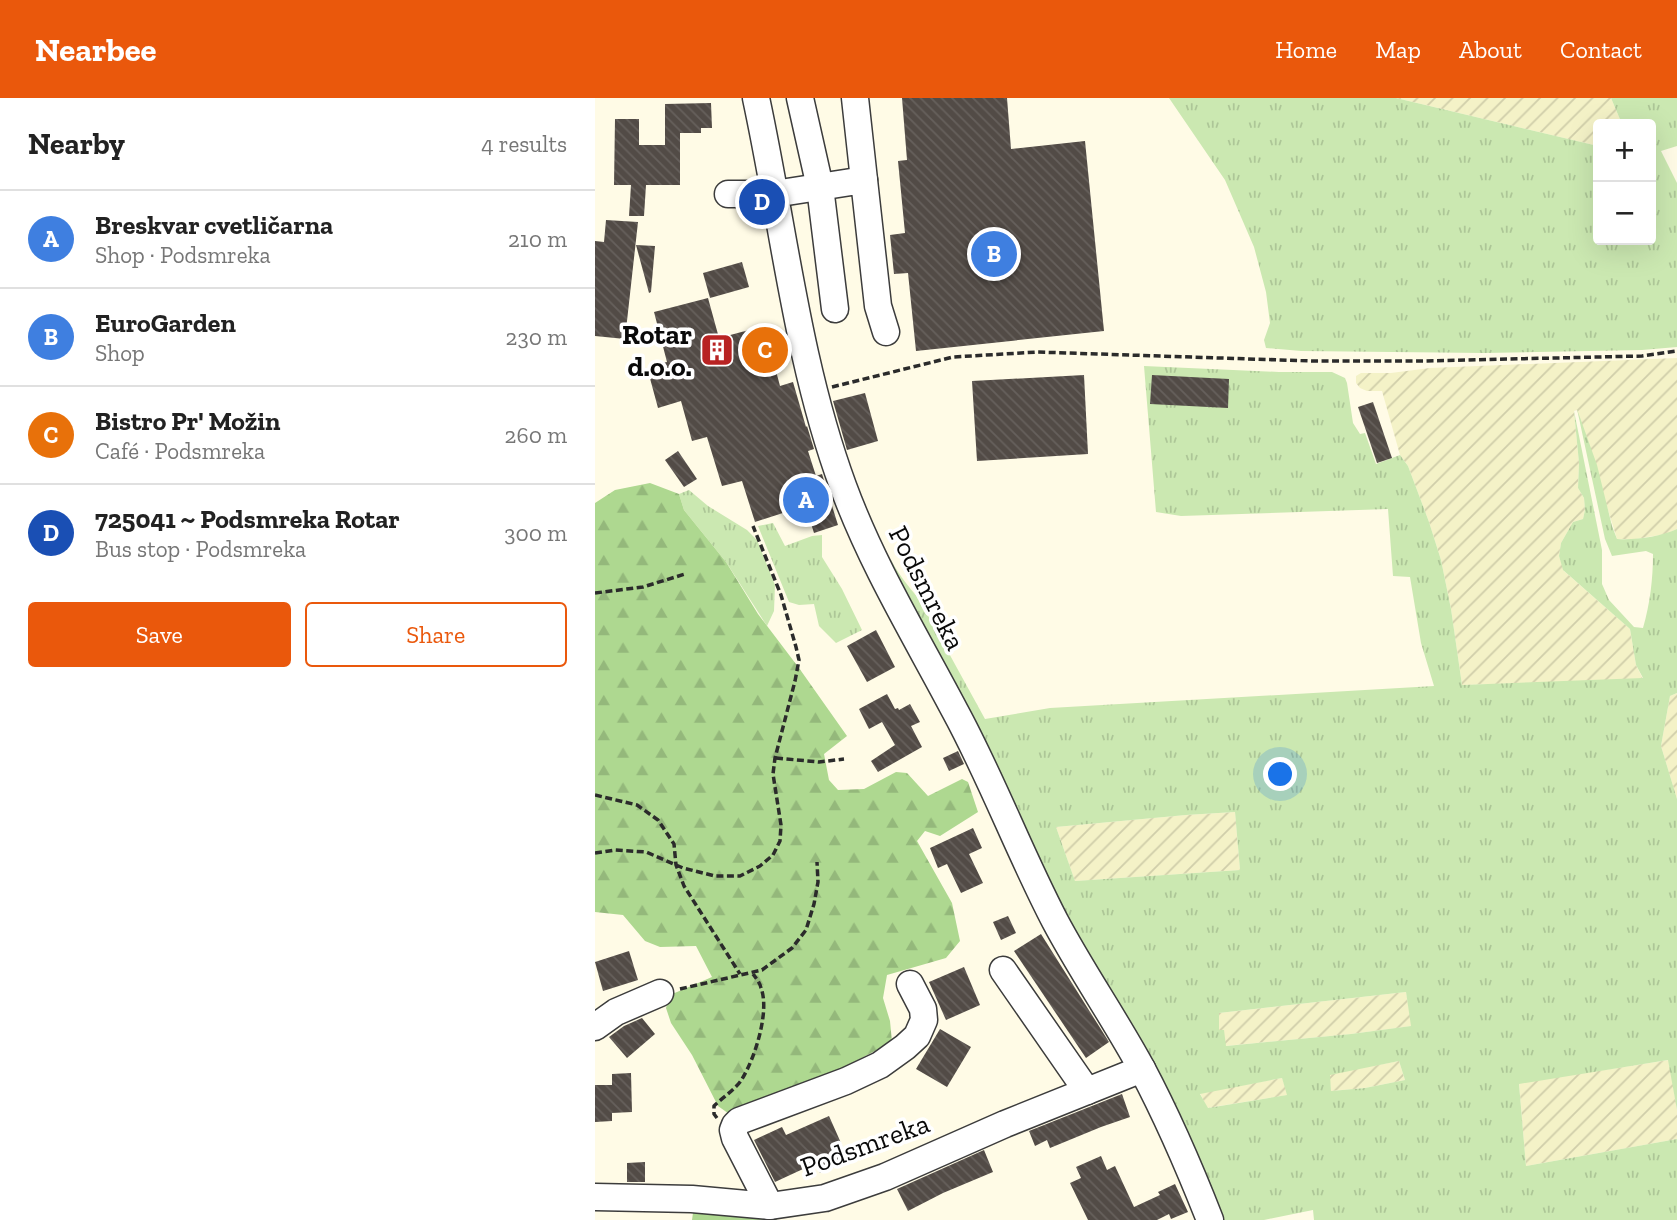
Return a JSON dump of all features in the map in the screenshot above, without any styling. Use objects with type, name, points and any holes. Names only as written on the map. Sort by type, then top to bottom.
[{"type":"street","name":"Podsmreka","points":[[746,98],[759,110],[797,320],[813,391],[844,488],[874,558],[964,727],[1029,872],[1142,1069],[1176,1139],[1210,1220]]},
{"type":"street","points":[[800,98],[820,187],[835,309]]},
{"type":"street","points":[[855,98],[878,306],[886,332]]},
{"type":"street","points":[[728,194],[775,194],[864,180]]},
{"type":"street","points":[[1003,970],[1087,1091]]},
{"type":"street","points":[[770,1206],[735,1138],[734,1125],[880,1065],[905,1046],[917,1035],[924,1020],[923,1009],[909,984]]},
{"type":"street","points":[[595,1027],[616,1012],[660,993]]},
{"type":"street","name":"Podsmreka","points":[[595,1197],[692,1199],[770,1206],[825,1198],[885,1177],[1005,1124],[1142,1069]]},
{"type":"path","points":[[813,391],[953,357],[1037,352],[1326,361],[1642,356],[1677,351]]},
{"type":"path","points":[[595,853],[615,850],[646,852],[715,877],[740,876],[760,866],[773,855],[780,841],[781,825],[773,775],[799,660],[781,595],[753,526]]},
{"type":"path","points":[[595,593],[643,587],[685,574]]},
{"type":"path","points":[[775,758],[844,760]]},
{"type":"path","points":[[595,795],[637,805],[658,820],[674,844],[676,865],[684,886],[740,974]]},
{"type":"path","points":[[660,993],[762,970],[792,948],[806,930],[814,904],[818,882],[817,862]]},
{"type":"path","points":[[735,1138],[714,1114],[714,1106],[741,1080],[756,1047],[764,1000],[761,987],[752,973]]},
{"type":"shaded area","points":[[1396,98],[1611,98],[1620,119],[1593,119],[1593,145]]},
{"type":"shaded area","points":[[1677,358],[1677,529],[1666,534],[1636,539],[1617,539],[1577,410],[1574,411],[1579,463],[1578,488],[1584,498],[1585,510],[1583,519],[1573,522],[1561,543],[1559,556],[1564,571],[1630,629],[1636,665],[1643,679],[1462,685],[1451,609],[1441,560],[1429,522],[1408,466],[1400,455],[1382,391],[1360,388],[1356,383],[1356,376],[1361,373],[1391,373],[1430,368]]},
{"type":"shaded area","points":[[1677,693],[1677,799],[1661,746],[1670,696]]},
{"type":"shaded area","points":[[1235,812],[1240,870],[1075,881],[1056,827],[1186,815]]},
{"type":"shaded area","points":[[1406,992],[1412,1026],[1225,1046],[1219,1031],[1219,1013]]},
{"type":"shaded area","points":[[1669,1060],[1677,1110],[1677,1139],[1526,1166],[1519,1083]]},
{"type":"shaded area","points":[[1399,1061],[1405,1080],[1331,1091],[1329,1074]]},
{"type":"shaded area","points":[[1282,1078],[1288,1095],[1207,1108],[1200,1093]]},
{"type":"green space","points":[[1169,98],[1396,98],[1593,145],[1593,245],[1656,245],[1656,119],[1620,119],[1611,98],[1677,98],[1677,146],[1661,151],[1677,183],[1677,347],[1484,353],[1301,351],[1266,348],[1264,340],[1270,323],[1266,292],[1254,247],[1225,180]]},
{"type":"green space","points":[[1144,366],[1332,372],[1345,378],[1353,423],[1360,434],[1365,433],[1376,464],[1400,455],[1408,466],[1441,560],[1462,685],[1643,678],[1636,665],[1630,629],[1563,570],[1559,556],[1561,543],[1573,522],[1583,519],[1585,510],[1584,498],[1578,488],[1579,463],[1574,411],[1602,550],[1602,584],[1609,600],[1634,627],[1643,628],[1651,591],[1653,554],[1646,551],[1612,556],[1605,539],[1577,409],[1597,465],[1617,539],[1648,537],[1677,529],[1677,693],[1670,696],[1661,746],[1677,799],[1677,1110],[1668,1060],[1519,1084],[1526,1166],[1677,1139],[1677,1220],[1314,1220],[1313,1210],[1264,1220],[1221,1220],[1081,950],[888,563],[891,560],[916,596],[985,719],[1050,708],[1434,686],[1421,643],[1410,577],[1393,576],[1388,509],[1181,516],[1156,512]],"holes":[[[1235,812],[1240,870],[1075,881],[1056,827]],[[1406,992],[1411,1026],[1226,1046],[1224,1030],[1219,1030],[1219,1013]],[[1399,1061],[1405,1080],[1331,1091],[1330,1075]],[[1282,1078],[1287,1095],[1208,1108],[1200,1094]]]},
{"type":"green space","points":[[650,483],[679,494],[684,510],[726,562],[758,614],[847,736],[824,754],[829,780],[838,790],[864,789],[896,772],[907,773],[928,796],[962,779],[968,782],[978,812],[940,836],[925,831],[917,841],[952,903],[960,941],[946,958],[887,975],[883,998],[890,1021],[892,1042],[814,1083],[732,1116],[718,1106],[692,1055],[671,1023],[666,1008],[670,995],[712,977],[696,946],[660,947],[645,941],[623,915],[595,912],[595,503],[615,490]]},
{"type":"green space","points":[[689,490],[708,506],[747,530],[757,540],[775,585],[774,611],[767,626],[726,562],[684,510],[679,494]]},
{"type":"green space","points":[[773,523],[785,546],[822,535],[822,557],[842,589],[862,630],[836,643],[819,626],[814,604],[799,605],[789,602],[758,526]]},
{"type":"green space","points":[[710,1204],[777,1220],[692,1220],[693,1213]]},
{"type":"building","points":[[902,98],[1007,98],[1011,149],[1085,141],[1104,331],[916,351],[908,273],[894,274],[890,235],[905,233],[898,161],[907,160]]},
{"type":"building","points":[[711,103],[712,128],[701,128],[701,133],[680,133],[680,185],[646,185],[644,216],[629,216],[631,185],[614,185],[615,119],[639,119],[639,145],[665,145],[665,104]]},
{"type":"building","points":[[606,220],[638,222],[625,339],[595,336],[595,241],[604,242]]},
{"type":"building","points":[[636,245],[655,246],[649,293]]},
{"type":"building","points":[[742,262],[749,287],[710,298],[703,273]]},
{"type":"building","points":[[708,298],[719,338],[764,326],[780,386],[793,382],[814,449],[808,451],[816,476],[822,474],[838,525],[814,533],[807,511],[788,516],[786,512],[755,522],[742,481],[722,486],[707,437],[692,441],[681,401],[658,408],[648,371],[667,362],[654,312]]},
{"type":"building","points":[[1084,375],[1088,454],[977,461],[972,381]]},
{"type":"building","points":[[1152,375],[1229,379],[1228,408],[1150,404]]},
{"type":"building","points":[[865,393],[878,441],[847,450],[833,401]]},
{"type":"building","points":[[1373,402],[1392,458],[1377,463],[1358,407]]},
{"type":"building","points":[[678,451],[697,479],[684,487],[665,460]]},
{"type":"building","points":[[876,630],[895,667],[867,682],[847,646]]},
{"type":"building","points":[[887,694],[895,709],[899,710],[910,704],[920,722],[911,726],[922,747],[878,772],[871,761],[895,745],[882,722],[869,729],[859,709]]},
{"type":"building","points":[[958,751],[964,764],[949,771],[943,758]]},
{"type":"building","points":[[973,828],[982,848],[969,854],[983,883],[961,893],[947,864],[938,868],[930,848]]},
{"type":"building","points":[[1008,916],[1016,933],[1001,940],[993,922]]},
{"type":"building","points":[[1041,934],[1109,1042],[1086,1058],[1014,951]]},
{"type":"building","points":[[629,951],[638,980],[603,991],[595,962]]},
{"type":"building","points":[[964,967],[980,1005],[946,1020],[929,982]]},
{"type":"building","points":[[642,1018],[655,1034],[627,1058],[609,1037]]},
{"type":"building","points":[[940,1029],[971,1047],[947,1087],[916,1069]]},
{"type":"building","points":[[631,1073],[632,1112],[612,1113],[612,1121],[595,1122],[595,1085],[612,1085],[612,1074]]},
{"type":"building","points":[[1122,1094],[1130,1117],[1050,1148],[1047,1140],[1035,1146],[1029,1131]]},
{"type":"building","points":[[829,1116],[849,1161],[820,1173],[816,1163],[775,1182],[754,1140],[782,1127],[786,1135]]},
{"type":"building","points":[[984,1150],[993,1172],[908,1211],[897,1189]]},
{"type":"building","points":[[1101,1156],[1107,1170],[1115,1166],[1134,1207],[1160,1195],[1158,1192],[1175,1184],[1188,1212],[1171,1219],[1169,1214],[1157,1220],[1088,1220],[1070,1183],[1081,1178],[1076,1167]]},
{"type":"building","points":[[645,1162],[645,1182],[627,1182],[627,1163]]},
{"type":"place","name":"725041 ~ Podsmreka Rotar","points":[[762,202]]},
{"type":"place","name":"EuroGarden","points":[[994,254]]},
{"type":"place","name":"Rotar d.o.o.","points":[[717,350]]},
{"type":"place","name":"Bistro Pr' Možin","points":[[765,350]]},
{"type":"place","name":"Breskvar cvetličarna","points":[[806,500]]}]
